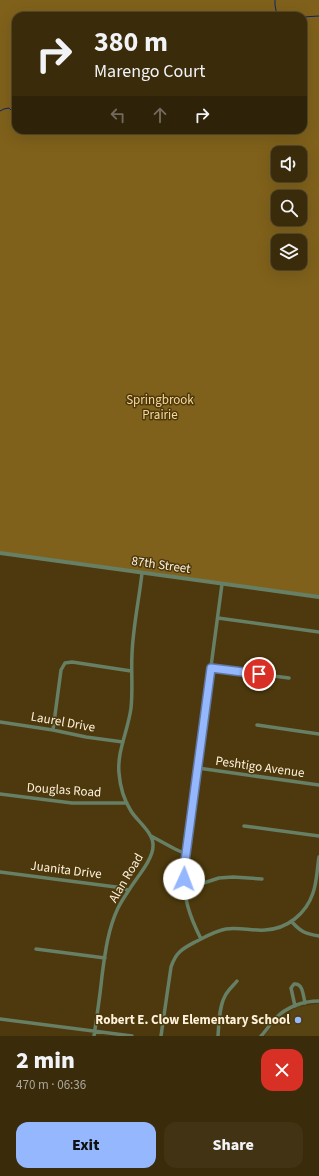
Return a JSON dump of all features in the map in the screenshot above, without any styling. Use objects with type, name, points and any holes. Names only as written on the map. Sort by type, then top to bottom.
[{"type":"street","name":"87th Street","points":[[0,553],[319,597]]},
{"type":"street","points":[[142,573],[132,644],[131,707],[127,729],[119,756],[119,774],[121,786],[127,803],[135,817],[152,836],[186,854]]},
{"type":"street","points":[[201,939],[187,906],[184,869],[222,584]]},
{"type":"street","points":[[218,618],[319,632]]},
{"type":"street","points":[[53,730],[61,670],[65,663],[72,662],[131,671]]},
{"type":"street","points":[[211,668],[289,678]]},
{"type":"street","name":"Laurel Drive","points":[[0,722],[123,742]]},
{"type":"street","points":[[258,725],[319,734]]},
{"type":"street","name":"Peshtigo Avenue","points":[[198,768],[319,785]]},
{"type":"street","name":"Douglas Road","points":[[0,794],[72,803],[127,803]]},
{"type":"street","points":[[244,826],[319,836]]},
{"type":"street","name":"Alan Road","points":[[94,1036],[105,958],[112,923],[128,890],[152,853],[154,846],[152,836]]},
{"type":"street","points":[[161,1036],[171,967],[173,959],[178,952],[215,932],[226,929],[239,928],[268,930],[278,928],[292,922],[308,905],[313,894],[319,857]]},
{"type":"street","name":"Juanita Drive","points":[[0,872],[116,887],[128,890]]},
{"type":"street","points":[[185,889],[219,878],[234,877],[262,879]]},
{"type":"street","points":[[292,922],[302,932],[319,936]]},
{"type":"street","points":[[36,949],[105,958]]},
{"type":"street","points":[[218,1036],[221,1008],[224,997],[237,981]]},
{"type":"street","points":[[296,1006],[291,988],[294,984],[300,985],[305,1003]]},
{"type":"street","points":[[261,1036],[280,1015],[296,1006],[319,1001]]},
{"type":"street","points":[[0,1019],[132,1036]]},
{"type":"shaded area","name":"Robert E. Clow Elementary School","points":[[319,1004],[319,1036],[264,1036],[285,1014],[298,1007]]},
{"type":"green space","name":"Springbrook Prairie","points":[[0,0],[319,0],[319,597],[0,552]]},
{"type":"waterway","points":[[275,0],[276,12]]},
{"type":"waterway","points":[[307,17],[319,16]]},
{"type":"waterway","points":[[0,111],[9,108],[12,111]]},
{"type":"place","name":"Robert E. Clow Elementary School","points":[[298,1020]]},
{"type":"route","points":[[184,879],[184,869],[211,668],[259,674]]}]
